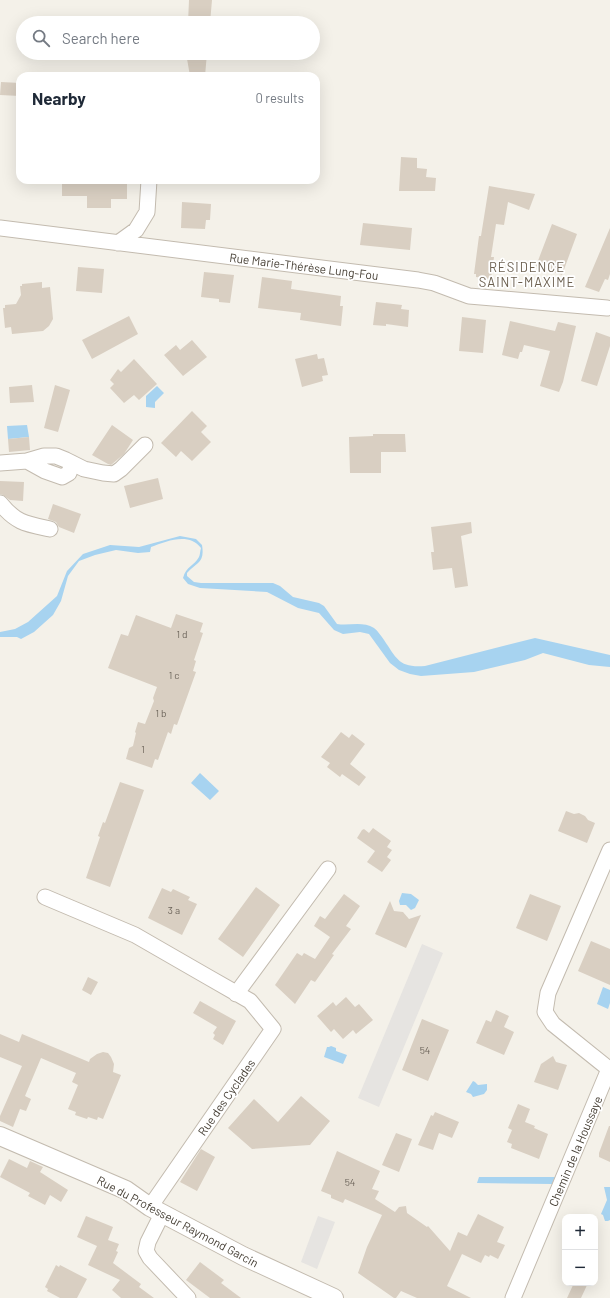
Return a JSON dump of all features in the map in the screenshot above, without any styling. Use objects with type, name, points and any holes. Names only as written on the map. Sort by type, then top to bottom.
[{"type":"street","points":[[118,243],[136,230],[147,212],[149,184]]},
{"type":"street","name":"Rue Marie-Thérèse Lung-Fou","points":[[0,228],[418,280],[434,283],[469,296],[607,308]]},
{"type":"street","points":[[0,463],[28,461],[44,456],[56,456],[84,469],[114,474],[145,445]]},
{"type":"street","points":[[0,502],[8,512],[23,523],[50,529]]},
{"type":"street","name":"Chemin de la Houssaye","points":[[513,1298],[610,1069],[553,1024],[545,1012],[548,993],[610,850]]},
{"type":"street","points":[[236,994],[328,869]]},
{"type":"street","name":"Rue des Cyclades","points":[[45,897],[135,935],[250,1002],[273,1029],[156,1210]]},
{"type":"street","name":"Rue du Professeur Raymond Garcin","points":[[0,1136],[126,1190],[156,1210],[243,1256],[334,1298]]},
{"type":"street","points":[[156,1210],[146,1251],[150,1258],[188,1298]]},
{"type":"shaded area","points":[[422,944],[443,953],[379,1107],[358,1098]]},
{"type":"shaded area","points":[[318,1216],[335,1222],[317,1269],[301,1262]]},
{"type":"water","points":[[157,386],[164,393],[155,402],[155,408],[146,407],[146,396]]},
{"type":"water","points":[[27,425],[29,437],[8,439],[7,426]]},
{"type":"water","points":[[180,536],[196,539],[202,545],[203,551],[201,559],[187,573],[187,576],[194,582],[273,583],[280,586],[293,597],[319,603],[324,606],[337,624],[361,624],[374,628],[396,657],[404,664],[425,666],[535,638],[610,655],[610,667],[589,665],[543,653],[525,660],[474,672],[421,676],[410,674],[399,670],[390,663],[369,634],[360,632],[343,634],[334,630],[319,613],[298,608],[267,592],[200,588],[188,584],[183,578],[184,574],[199,557],[201,548],[196,543],[184,539],[164,542],[151,547],[150,552],[138,553],[116,550],[79,561],[68,576],[61,601],[53,615],[34,632],[21,639],[17,637],[0,637],[0,632],[15,629],[28,622],[57,596],[67,571],[83,554],[110,545],[139,547]]},
{"type":"water","points":[[200,773],[219,791],[210,800],[191,783]]},
{"type":"water","points":[[402,893],[411,894],[419,900],[415,908],[411,910],[406,905],[400,905],[399,901]]},
{"type":"water","points":[[603,987],[610,990],[610,1003],[608,1009],[597,1004]]},
{"type":"water","points":[[331,1046],[336,1048],[336,1051],[347,1055],[343,1064],[324,1057],[327,1047]]},
{"type":"water","points":[[473,1081],[478,1085],[487,1084],[487,1090],[484,1094],[473,1097],[471,1094],[466,1092]]},
{"type":"water","points":[[479,1177],[555,1177],[552,1184],[477,1183]]},
{"type":"water","points":[[604,1187],[610,1187],[610,1220],[608,1221],[605,1221],[603,1215],[601,1214],[607,1200]]},
{"type":"building","points":[[189,0],[212,0],[211,16],[188,16]]},
{"type":"building","points":[[187,60],[206,60],[205,72],[189,72]]},
{"type":"building","points":[[1,82],[16,83],[16,96],[0,95]]},
{"type":"building","points":[[401,157],[417,158],[417,168],[427,169],[426,177],[436,178],[435,191],[399,191]]},
{"type":"building","points":[[62,184],[127,184],[127,199],[111,199],[111,208],[87,208],[87,196],[62,196]]},
{"type":"building","points":[[489,186],[535,194],[529,210],[508,202],[504,225],[496,224],[491,257],[494,257],[491,279],[476,277],[476,274],[474,274],[479,236],[481,236]]},
{"type":"building","points":[[182,202],[211,204],[210,220],[206,220],[205,229],[181,228]]},
{"type":"building","points":[[363,223],[412,228],[410,250],[360,245]]},
{"type":"building","points":[[552,224],[577,234],[562,275],[536,266]]},
{"type":"building","points":[[610,228],[610,274],[608,280],[605,279],[599,292],[585,287]]},
{"type":"building","points":[[78,267],[104,269],[102,293],[76,291]]},
{"type":"building","points":[[204,272],[234,275],[230,303],[219,302],[219,299],[201,297]]},
{"type":"building","points":[[262,277],[292,281],[291,289],[341,296],[340,306],[343,306],[341,326],[300,320],[301,313],[258,308]]},
{"type":"building","points":[[42,282],[42,288],[50,287],[53,319],[49,326],[43,331],[12,334],[11,327],[5,328],[3,308],[5,308],[5,305],[16,304],[21,295],[20,286],[22,286],[22,284]]},
{"type":"building","points":[[376,302],[402,305],[401,309],[409,310],[408,327],[386,324],[386,326],[373,325]]},
{"type":"building","points":[[129,316],[138,334],[92,359],[82,340]]},
{"type":"building","points":[[462,317],[486,320],[483,353],[459,351]]},
{"type":"building","points":[[510,321],[555,331],[558,322],[576,326],[563,382],[559,392],[540,386],[550,351],[524,345],[518,359],[502,355]]},
{"type":"building","points":[[596,332],[610,337],[610,346],[597,386],[581,381]]},
{"type":"building","points":[[192,340],[207,357],[183,376],[164,355],[176,345],[180,350]]},
{"type":"building","points":[[317,354],[318,359],[324,358],[328,375],[322,376],[323,381],[302,387],[295,359]]},
{"type":"building","points":[[134,359],[157,384],[139,400],[134,395],[124,403],[110,388],[114,384],[110,380],[118,369],[121,372]]},
{"type":"building","points":[[32,385],[34,402],[10,403],[9,387]]},
{"type":"building","points":[[55,385],[70,390],[58,432],[44,428]]},
{"type":"building","points":[[192,411],[207,426],[201,432],[211,442],[192,461],[181,451],[176,457],[161,443]]},
{"type":"building","points":[[112,425],[133,440],[124,454],[111,465],[92,455]]},
{"type":"building","points":[[373,434],[405,434],[406,452],[381,452],[381,473],[350,473],[349,437],[373,436]]},
{"type":"building","points":[[29,437],[30,450],[9,452],[8,439]]},
{"type":"building","points":[[158,478],[163,499],[130,508],[124,486]]},
{"type":"building","points":[[0,481],[24,482],[23,501],[10,500],[0,494]]},
{"type":"building","points":[[53,504],[81,514],[74,533],[59,527],[56,522],[48,519]]},
{"type":"building","points":[[471,522],[472,533],[461,536],[468,586],[455,588],[452,568],[433,570],[431,552],[434,552],[431,527]]},
{"type":"building","points":[[176,614],[203,623],[200,632],[203,633],[194,660],[196,661],[193,671],[196,672],[177,725],[174,724],[171,734],[168,732],[158,760],[155,759],[152,768],[126,759],[129,748],[133,746],[138,722],[145,724],[154,701],[153,698],[157,687],[108,668],[121,634],[128,636],[136,615],[171,628]]},
{"type":"building","points":[[341,732],[349,738],[352,734],[365,744],[350,764],[366,777],[359,786],[342,774],[340,777],[327,767],[330,763],[321,757]]},
{"type":"building","points":[[120,782],[144,790],[110,887],[86,878],[100,837],[98,836],[103,822],[105,823]]},
{"type":"building","points":[[566,811],[574,814],[579,813],[595,823],[587,843],[558,831]]},
{"type":"building","points":[[373,828],[391,841],[387,847],[392,850],[387,857],[391,860],[382,872],[367,862],[375,851],[357,838],[362,830],[364,829],[369,833]]},
{"type":"building","points":[[256,887],[280,905],[243,957],[218,939]]},
{"type":"building","points":[[162,888],[171,892],[173,889],[190,897],[188,900],[197,904],[182,935],[148,918]]},
{"type":"building","points":[[344,894],[360,906],[346,926],[351,929],[332,954],[334,955],[315,982],[311,980],[295,1004],[275,985],[297,953],[302,956],[304,953],[315,959],[330,937],[314,926],[320,916],[325,919]]},
{"type":"building","points":[[530,894],[561,906],[547,941],[516,928]]},
{"type":"building","points":[[390,901],[394,911],[403,912],[409,919],[421,915],[406,948],[375,934]]},
{"type":"building","points":[[591,941],[610,949],[610,985],[578,971]]},
{"type":"building","points":[[88,977],[98,982],[91,995],[82,990]]},
{"type":"building","points":[[346,997],[355,1007],[359,1004],[373,1020],[356,1034],[353,1030],[343,1039],[334,1029],[331,1032],[317,1016],[333,1002],[336,1006]]},
{"type":"building","points":[[200,1001],[236,1021],[223,1045],[213,1039],[215,1035],[213,1033],[217,1027],[193,1013]]},
{"type":"building","points":[[496,1010],[509,1016],[504,1027],[514,1032],[504,1055],[476,1043],[486,1020],[491,1022]]},
{"type":"building","points":[[422,1019],[449,1030],[428,1081],[402,1070]]},
{"type":"building","points":[[0,1034],[19,1042],[22,1034],[89,1062],[90,1059],[97,1054],[103,1052],[108,1053],[114,1064],[113,1072],[121,1075],[103,1119],[98,1117],[97,1120],[88,1117],[87,1119],[75,1115],[76,1112],[68,1109],[78,1085],[72,1082],[76,1073],[41,1058],[25,1096],[31,1099],[26,1111],[20,1109],[13,1127],[0,1121],[0,1116],[22,1066],[0,1057]]},
{"type":"building","points":[[553,1056],[556,1062],[567,1065],[558,1090],[534,1082],[541,1064]]},
{"type":"building","points":[[301,1096],[330,1121],[310,1145],[252,1149],[228,1128],[254,1099],[278,1122]]},
{"type":"building","points":[[518,1104],[530,1109],[525,1122],[548,1134],[539,1159],[511,1148],[512,1144],[507,1142],[512,1130],[508,1128]]},
{"type":"building","points":[[435,1112],[459,1122],[452,1138],[439,1133],[433,1150],[418,1145],[431,1115],[433,1116]]},
{"type":"building","points":[[609,1126],[610,1162],[599,1157],[599,1153]]},
{"type":"building","points":[[396,1133],[412,1139],[399,1172],[382,1165]]},
{"type":"building","points":[[201,1149],[215,1157],[197,1191],[180,1182]]},
{"type":"building","points":[[337,1151],[380,1171],[372,1189],[379,1191],[375,1199],[395,1212],[399,1207],[406,1206],[407,1213],[427,1227],[428,1226],[450,1251],[458,1232],[467,1236],[478,1214],[504,1227],[497,1242],[505,1245],[498,1259],[490,1255],[489,1257],[485,1255],[481,1263],[462,1254],[447,1286],[471,1298],[417,1298],[401,1291],[396,1298],[394,1298],[358,1273],[367,1247],[382,1215],[345,1199],[343,1203],[331,1198],[331,1195],[321,1191]]},
{"type":"building","points":[[9,1159],[27,1168],[30,1161],[43,1167],[40,1172],[68,1190],[61,1202],[50,1195],[45,1205],[28,1196],[30,1193],[0,1177]]},
{"type":"building","points":[[86,1216],[113,1227],[108,1240],[119,1244],[116,1251],[118,1252],[113,1263],[141,1284],[139,1287],[154,1298],[121,1298],[112,1290],[120,1280],[88,1265],[97,1246],[77,1237]]},
{"type":"building","points":[[200,1262],[224,1280],[221,1283],[241,1298],[210,1298],[186,1280]]},
{"type":"building","points":[[56,1265],[59,1267],[60,1265],[87,1279],[77,1298],[60,1298],[47,1291],[48,1289],[45,1287]]},
{"type":"building","points":[[573,1286],[587,1286],[581,1298],[567,1298]]},
{"type":"district","name":"RÉSIDENCE SAINT-MAXIME","points":[[527,274]]}]
